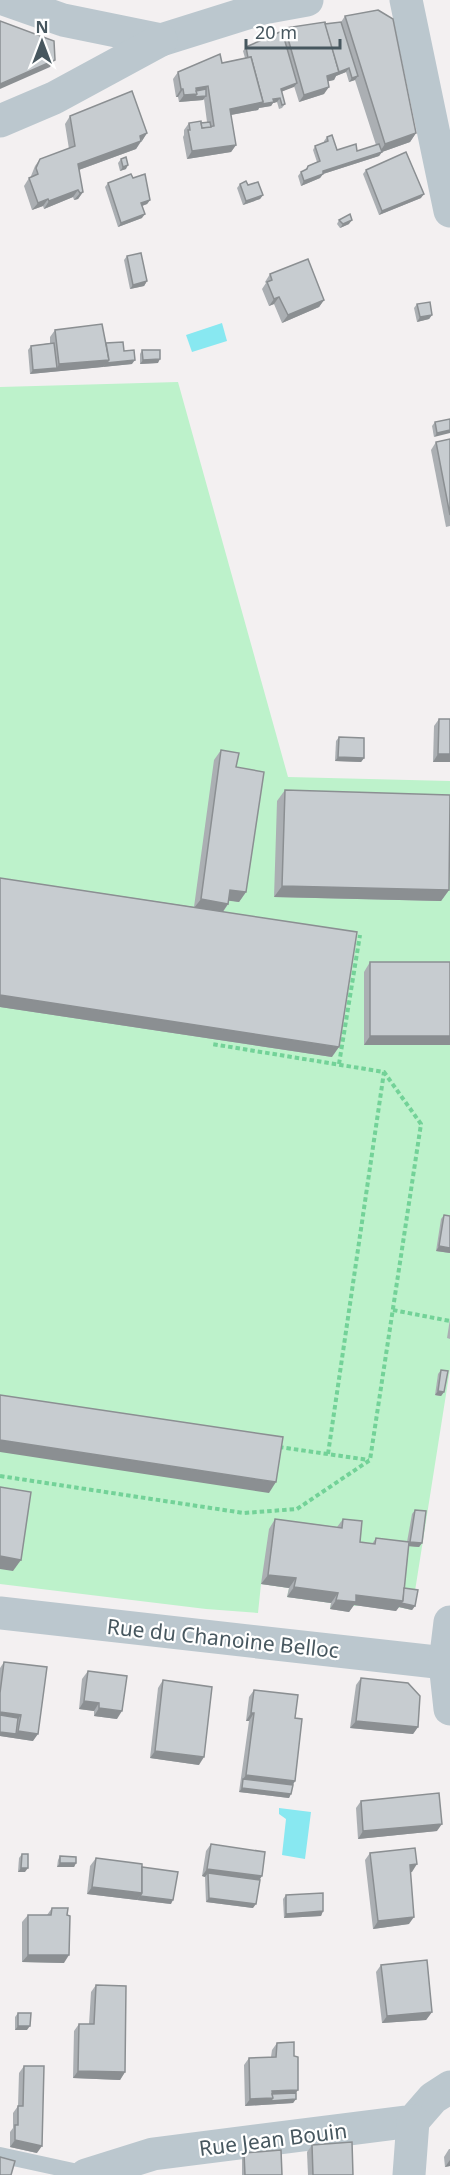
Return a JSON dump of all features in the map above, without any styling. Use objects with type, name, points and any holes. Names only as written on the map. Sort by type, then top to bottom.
[{"type":"street","points":[[6,0],[63,21],[161,40]]},
{"type":"street","points":[[0,121],[54,98],[161,40],[263,8],[307,0]]},
{"type":"street","points":[[406,0],[450,212]]},
{"type":"street","points":[[82,25],[92,56],[87,81]]},
{"type":"street","name":"Rue du Chanoine Belloc","points":[[0,1613],[445,1663]]},
{"type":"street","points":[[450,1622],[445,1663],[450,1709]]},
{"type":"street","points":[[409,2175],[413,2121],[433,2098],[450,2087]]},
{"type":"street","name":"Rue Jean Bouin","points":[[87,2175],[153,2154],[413,2121]]},
{"type":"lane","points":[[0,2155],[87,2175]]},
{"type":"path","points":[[339,1064],[360,935]]},
{"type":"path","points":[[0,1476],[244,1514],[297,1509],[370,1460],[422,1124],[384,1072],[212,1044]]},
{"type":"path","points":[[328,1454],[384,1072]]},
{"type":"path","points":[[393,1310],[450,1321]]},
{"type":"path","points":[[270,1445],[370,1460]]},
{"type":"green space","points":[[178,382],[288,777],[450,781],[450,1369],[412,1610],[371,1605],[330,1609],[331,1603],[287,1597],[289,1588],[261,1584],[258,1613],[206,1609],[0,1584],[0,387]]},
{"type":"water","points":[[222,323],[227,341],[192,352],[186,335]]},
{"type":"water","points":[[279,1808],[311,1812],[305,1859],[282,1855],[286,1819],[279,1814]]},
{"type":"building","points":[[378,10],[393,19],[416,133],[385,144],[345,16]]},
{"type":"building","points":[[0,21],[54,41],[55,60],[0,84]]},
{"type":"building","points":[[325,22],[339,72],[327,76],[329,87],[304,95],[285,28]]},
{"type":"building","points":[[341,22],[358,76],[352,78],[349,68],[339,72],[325,24]]},
{"type":"building","points":[[282,31],[297,83],[281,89],[285,104],[282,105],[280,98],[273,99],[274,102],[262,104],[251,57],[248,58],[246,47]]},
{"type":"building","points":[[220,54],[222,63],[251,57],[263,102],[230,109],[236,145],[192,151],[189,123],[201,121],[202,128],[214,126],[208,86],[196,88],[197,94],[184,95],[178,72]]},
{"type":"building","points":[[206,89],[206,96],[194,97],[197,94],[196,91]]},
{"type":"building","points":[[132,91],[147,133],[140,136],[141,141],[78,164],[83,192],[80,193],[78,190],[38,203],[29,178],[38,174],[36,168],[40,159],[75,146],[70,116]]},
{"type":"building","points":[[210,122],[211,127],[202,128],[201,123]]},
{"type":"building","points":[[332,135],[337,150],[356,144],[357,151],[379,144],[382,152],[323,171],[323,174],[304,181],[301,172],[320,161],[315,146],[328,141],[327,137]]},
{"type":"building","points":[[406,152],[424,194],[382,211],[366,170]]},
{"type":"building","points":[[126,157],[128,165],[123,167],[121,159]]},
{"type":"building","points":[[131,174],[133,178],[145,174],[150,200],[141,203],[145,214],[121,223],[108,183]]},
{"type":"building","points":[[246,181],[248,185],[258,182],[263,195],[246,201],[240,184]]},
{"type":"building","points":[[350,214],[352,220],[343,224],[339,220]]},
{"type":"building","points":[[141,253],[147,281],[133,285],[127,256]]},
{"type":"building","points":[[308,259],[324,300],[288,315],[279,297],[274,299],[267,282],[272,280],[270,274]]},
{"type":"building","points":[[430,302],[432,315],[420,317],[417,304]]},
{"type":"building","points":[[102,324],[109,360],[59,364],[55,330]]},
{"type":"building","points":[[123,342],[124,351],[134,350],[135,360],[106,363],[109,360],[106,343]]},
{"type":"building","points":[[54,343],[57,368],[33,370],[31,346]]},
{"type":"building","points":[[142,350],[160,350],[160,359],[143,360]]},
{"type":"building","points":[[450,419],[450,430],[437,433],[435,422]]},
{"type":"building","points":[[450,439],[450,515],[436,442]]},
{"type":"building","points":[[439,719],[450,719],[450,754],[438,754]]},
{"type":"building","points":[[339,737],[364,738],[364,758],[338,757]]},
{"type":"building","points":[[221,750],[239,753],[236,767],[264,772],[246,892],[230,890],[228,904],[201,899]]},
{"type":"building","points":[[285,790],[450,795],[449,890],[282,886]]},
{"type":"building","points":[[0,878],[357,932],[339,1047],[0,995]]},
{"type":"building","points":[[370,962],[450,962],[450,1036],[370,1036]]},
{"type":"building","points":[[444,1215],[450,1216],[450,1248],[439,1246]]},
{"type":"building","points":[[441,1370],[448,1371],[444,1392],[438,1391]]},
{"type":"building","points":[[0,1395],[283,1437],[276,1482],[0,1440]]},
{"type":"building","points":[[0,1487],[31,1492],[21,1560],[0,1556]]},
{"type":"building","points":[[415,1510],[426,1511],[422,1543],[410,1542]]},
{"type":"building","points":[[275,1519],[342,1528],[343,1519],[362,1521],[360,1542],[375,1544],[376,1538],[409,1542],[403,1601],[356,1595],[356,1602],[336,1600],[338,1593],[294,1587],[296,1578],[268,1575]]},
{"type":"building","points":[[404,1588],[418,1590],[415,1606],[401,1603]]},
{"type":"building","points":[[4,1662],[47,1667],[38,1734],[18,1731],[21,1715],[0,1712]]},
{"type":"building","points":[[88,1671],[127,1676],[122,1711],[99,1708],[99,1703],[84,1701]]},
{"type":"building","points":[[361,1678],[408,1683],[420,1696],[418,1727],[356,1721]]},
{"type":"building","points":[[163,1680],[212,1687],[204,1757],[155,1751]]},
{"type":"building","points":[[254,1690],[298,1695],[295,1718],[302,1719],[295,1781],[246,1775],[254,1713],[251,1713]]},
{"type":"building","points":[[0,1715],[18,1718],[16,1734],[0,1732]]},
{"type":"building","points":[[243,1779],[293,1785],[291,1794],[242,1788]]},
{"type":"building","points":[[439,1793],[442,1824],[363,1831],[361,1801]]},
{"type":"building","points":[[211,1844],[265,1852],[262,1876],[207,1869]]},
{"type":"building","points":[[415,1848],[417,1864],[410,1865],[414,1917],[378,1921],[370,1853]]},
{"type":"building","points":[[22,1854],[28,1854],[28,1868],[21,1868]]},
{"type":"building","points":[[60,1856],[76,1857],[76,1863],[60,1863]]},
{"type":"building","points":[[96,1858],[142,1864],[142,1893],[92,1887]]},
{"type":"building","points":[[142,1867],[178,1872],[173,1900],[140,1896]]},
{"type":"building","points":[[208,1873],[260,1880],[256,1904],[209,1898]]},
{"type":"building","points":[[323,1893],[323,1911],[286,1914],[286,1895]]},
{"type":"building","points":[[52,1908],[68,1908],[67,1915],[70,1916],[69,1955],[28,1955],[28,1915],[51,1915]]},
{"type":"building","points":[[427,1960],[432,2012],[387,2016],[381,1965]]},
{"type":"building","points":[[96,1985],[126,1986],[125,2072],[78,2071],[79,2024],[94,2024]]},
{"type":"building","points":[[18,2013],[31,2013],[30,2026],[18,2026]]},
{"type":"building","points":[[294,2042],[294,2056],[298,2057],[298,2090],[272,2091],[273,2098],[250,2099],[249,2058],[276,2057],[277,2043]]},
{"type":"building","points":[[24,2066],[44,2066],[42,2146],[15,2140],[18,2106],[23,2106]]},
{"type":"building","points":[[296,2093],[296,2099],[270,2101],[273,2098],[272,2094]]},
{"type":"building","points":[[352,2142],[353,2175],[313,2175],[312,2145]]},
{"type":"building","points":[[281,2150],[282,2175],[245,2175],[244,2153]]},
{"type":"building","points":[[0,2157],[15,2161],[11,2175],[0,2175]]}]
